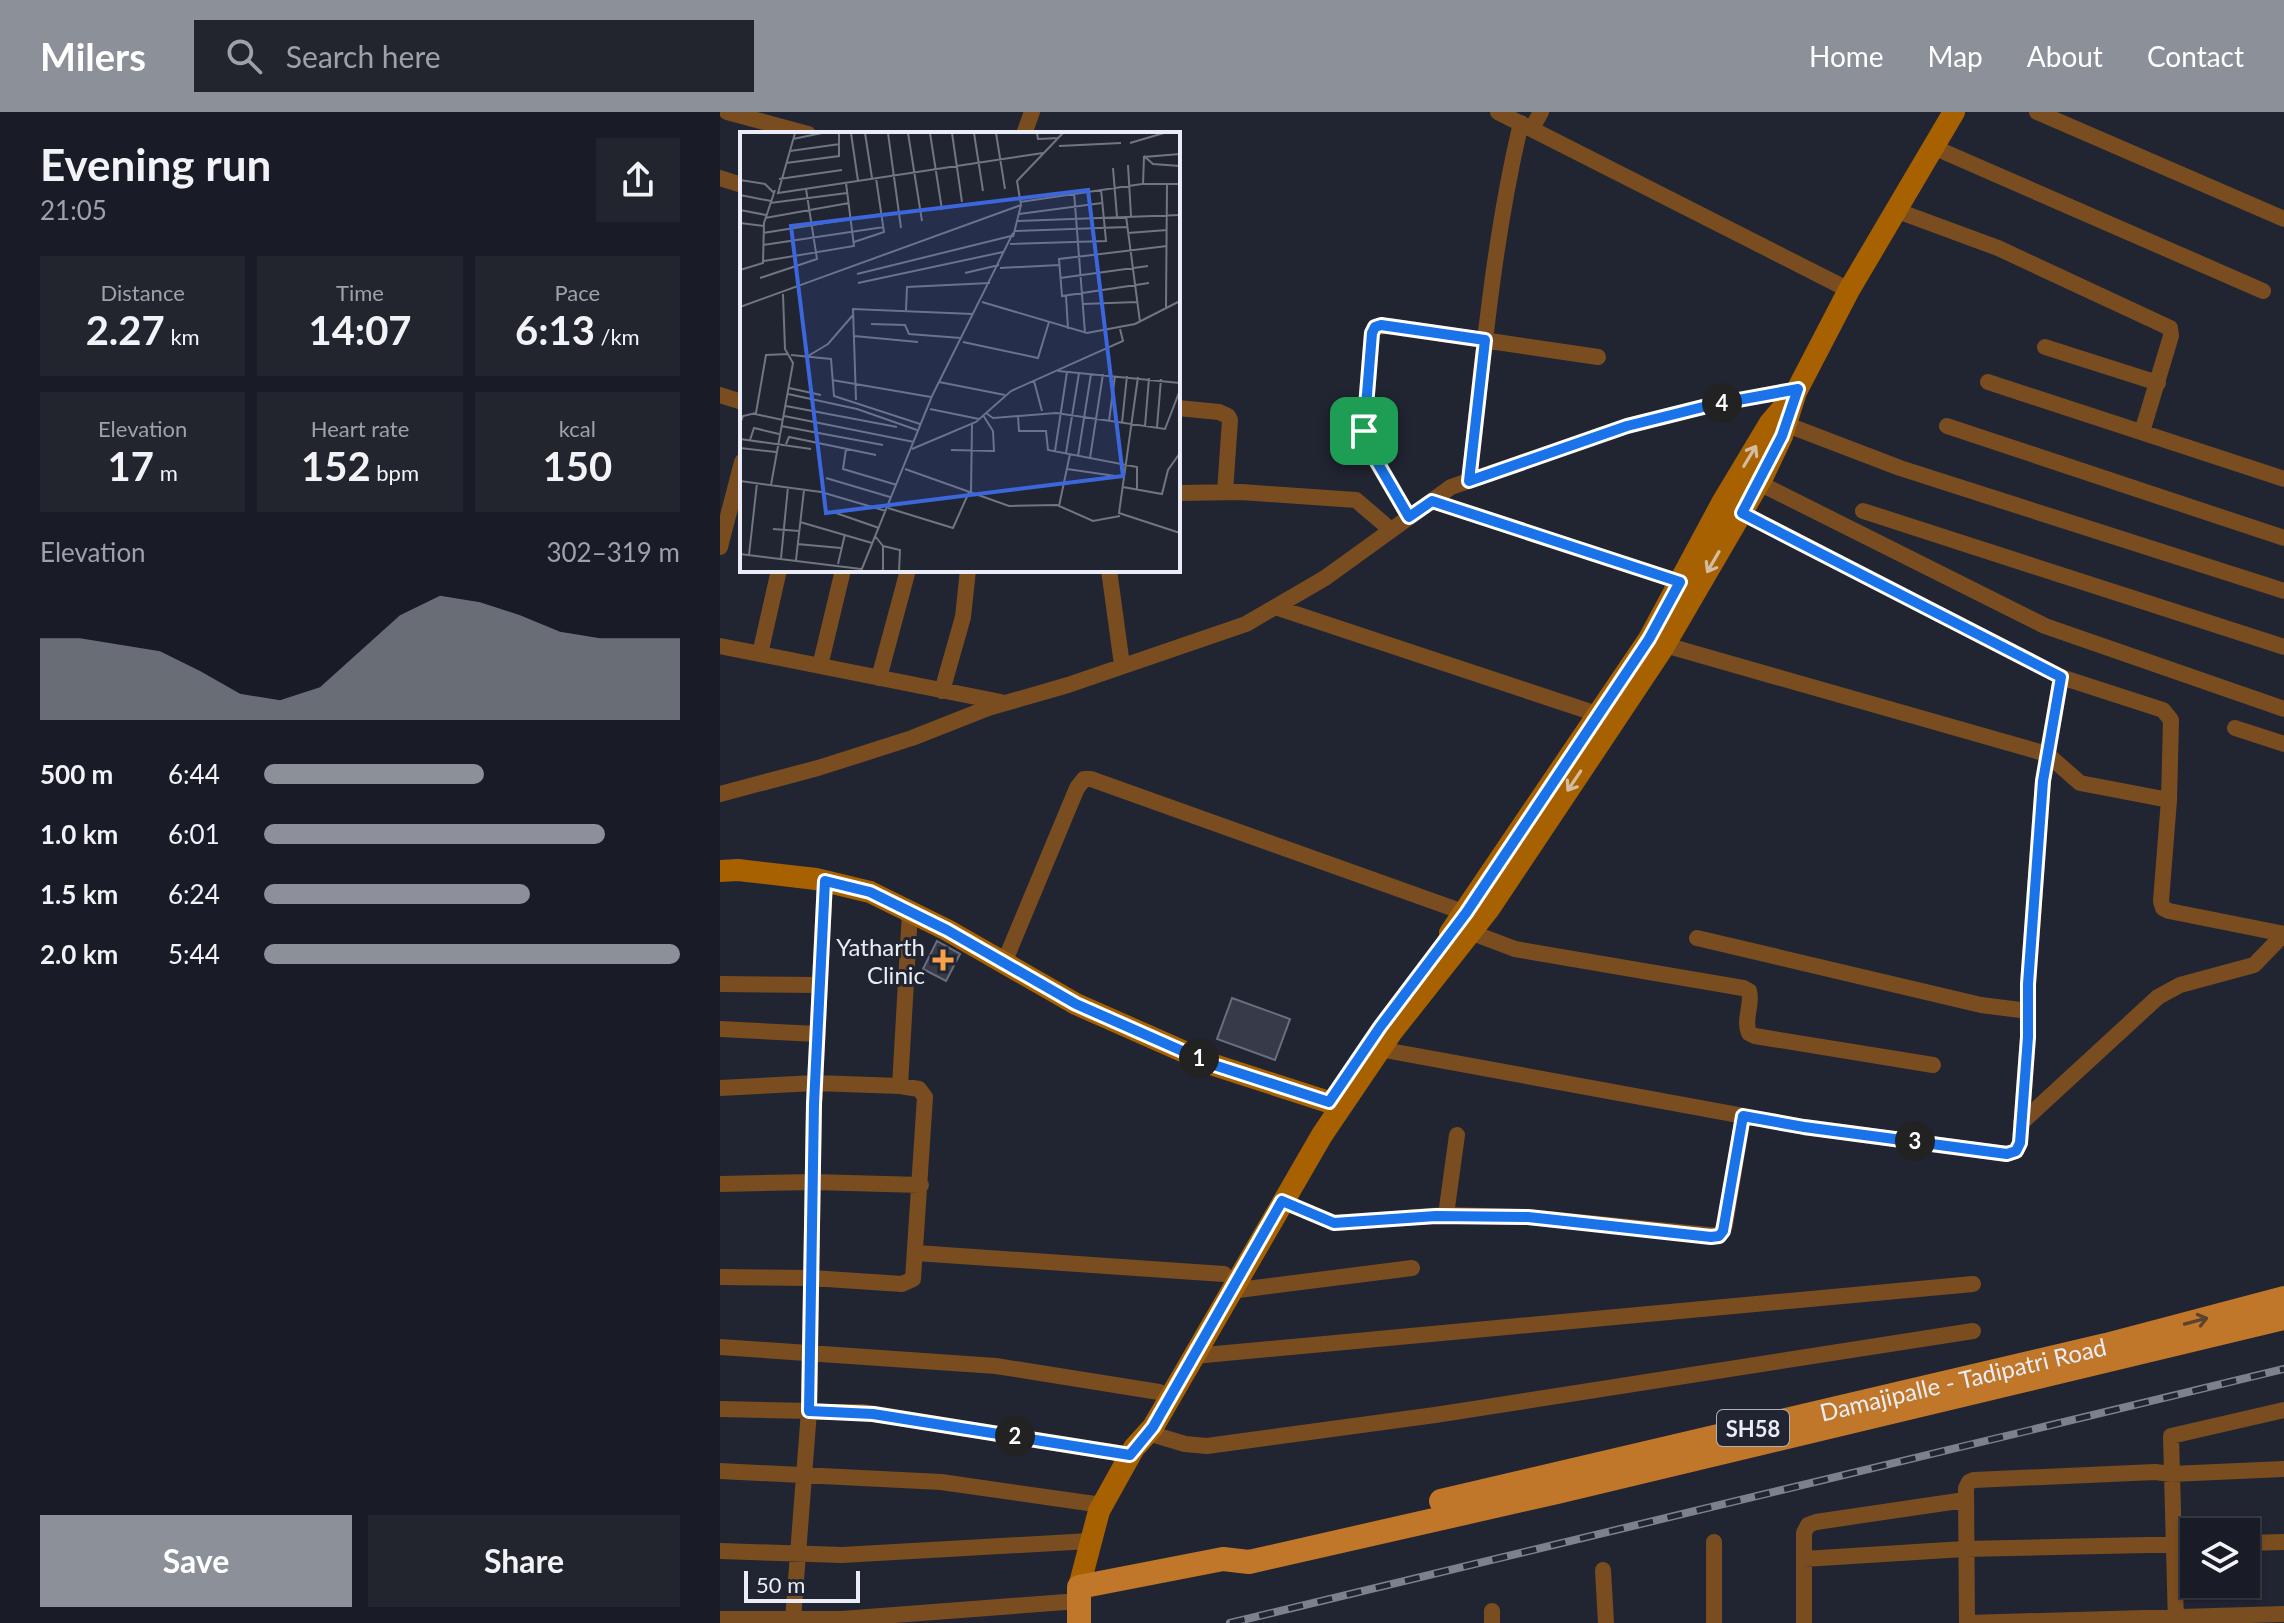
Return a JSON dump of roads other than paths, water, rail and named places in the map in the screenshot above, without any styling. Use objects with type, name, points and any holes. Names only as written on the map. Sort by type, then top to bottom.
[{"type":"main road","points":[[1606,717],[1665,645],[1742,513],[1759,483],[1797,391],[1849,290],[1954,112]]},
{"type":"main road","points":[[1079,1603],[1090,1541],[1102,1505],[1194,1356],[1227,1282],[1282,1201],[1335,1104],[1379,1049],[1468,922],[1606,717],[1722,503],[1770,423],[1797,391]]},
{"type":"main road","points":[[720,871],[738,870],[825,881],[870,892],[1076,1004],[1214,1065],[1335,1104]]},
{"type":"main road","points":[[1137,1445],[1140,1427],[1159,1392],[1380,1027],[1468,922]]},
{"type":"main road","name":"Damajipalle - Tadipatri Road","points":[[1079,1603],[1223,1559],[1242,1548],[2106,1345],[2284,1298]]},
{"type":"main road","name":"Damajipalle - Tadipatri Road","points":[[1223,1559],[1249,1562],[1542,1496],[2284,1318]]},
{"type":"street","points":[[720,122],[725,112],[800,132]]},
{"type":"street","points":[[1025,132],[1032,112]]},
{"type":"street","points":[[1498,112],[1849,290]]},
{"type":"street","points":[[1469,481],[1509,169],[1526,126],[1541,112]]},
{"type":"street","points":[[2037,112],[2284,219]]},
{"type":"street","points":[[1933,147],[2263,291]]},
{"type":"street","points":[[720,178],[740,184]]},
{"type":"street","points":[[1895,210],[1998,248],[2170,328],[2171,336],[2142,432]]},
{"type":"street","points":[[1409,517],[1366,443],[1364,431],[1375,327],[1388,326],[1598,357]]},
{"type":"street","points":[[2045,347],[2158,383]]},
{"type":"street","points":[[1988,382],[2284,479]]},
{"type":"street","points":[[720,794],[818,768],[912,738],[1004,703],[1246,624],[1325,578],[1451,487],[1627,426],[1711,405],[1797,391]]},
{"type":"street","points":[[720,395],[740,401]]},
{"type":"street","points":[[1180,408],[1219,412],[1228,416],[1225,492]]},
{"type":"street","points":[[1785,424],[1900,468],[2284,591]]},
{"type":"street","points":[[1947,426],[2284,538]]},
{"type":"street","points":[[720,547],[740,470]]},
{"type":"street","points":[[1759,483],[2045,626],[2284,709]]},
{"type":"street","points":[[1180,493],[1225,492],[1356,500],[1391,530]]},
{"type":"street","points":[[1432,501],[1680,582]]},
{"type":"street","points":[[1863,511],[2284,647]]},
{"type":"street","points":[[1742,513],[2061,677],[2169,714],[2169,800],[2163,908],[2284,934]]},
{"type":"street","points":[[760,654],[779,572]]},
{"type":"street","points":[[820,666],[843,572]]},
{"type":"street","points":[[879,678],[907,572]]},
{"type":"street","points":[[942,691],[963,617],[968,572]]},
{"type":"street","points":[[1109,572],[1122,665]]},
{"type":"street","points":[[1275,607],[1606,717]]},
{"type":"street","points":[[1665,645],[2047,754],[2080,783],[2169,800]]},
{"type":"street","points":[[720,646],[1004,703]]},
{"type":"street","points":[[1379,1049],[1804,1127],[2007,1154],[2016,1151],[2020,1143],[2038,844],[2047,754],[2061,677]]},
{"type":"street","points":[[2235,728],[2284,744]]},
{"type":"street","points":[[1004,963],[1077,788],[1084,779],[1091,779],[1468,922],[1515,949],[1743,988],[1751,996],[1746,1027],[1755,1036],[1933,1065]]},
{"type":"street","points":[[793,1619],[809,1411],[815,1083],[825,881]]},
{"type":"street","points":[[900,1086],[910,912]]},
{"type":"street","points":[[2021,1123],[2169,990],[2254,965],[2284,934]]},
{"type":"street","points":[[1697,938],[1981,1005],[2028,1011]]},
{"type":"street","points":[[720,984],[820,985]]},
{"type":"street","points":[[720,1029],[817,1034]]},
{"type":"street","points":[[720,1088],[815,1083],[900,1086],[919,1089],[925,1097],[915,1274],[908,1283],[720,1277]]},
{"type":"street","points":[[1282,1201],[1334,1223],[1446,1215],[1528,1217],[1719,1236],[1725,1225],[1743,1116]]},
{"type":"street","points":[[1446,1215],[1457,1135]]},
{"type":"street","points":[[720,1184],[813,1182],[921,1185]]},
{"type":"street","points":[[916,1253],[1227,1282],[1412,1268]]},
{"type":"street","points":[[1194,1356],[1973,1284]]},
{"type":"street","points":[[720,1409],[873,1414],[1137,1445],[1207,1446],[1435,1415],[1973,1331]]},
{"type":"street","points":[[720,1347],[996,1366],[1159,1392]]},
{"type":"street","points":[[2176,1620],[2171,1436],[2284,1410]]},
{"type":"street","points":[[2284,1469],[1974,1480],[1966,1488],[1964,1549],[1967,1623],[2176,1620],[2284,1614]]},
{"type":"street","points":[[720,1471],[941,1482],[1102,1505]]},
{"type":"street","points":[[1804,1623],[1804,1533],[1808,1525],[1965,1500]]},
{"type":"street","points":[[720,1551],[842,1555],[1090,1541]]},
{"type":"street","points":[[1714,1542],[1714,1623]]},
{"type":"street","points":[[2260,1543],[2284,1542]]},
{"type":"street","points":[[1804,1559],[1964,1549],[2180,1545]]},
{"type":"street","points":[[1603,1570],[1606,1623]]},
{"type":"street","points":[[720,1619],[842,1619],[1079,1603]]},
{"type":"railway","points":[[1230,1623],[2284,1369]]},
{"type":"place","name":"Yatharth Clinic","points":[[943,960]]}]
